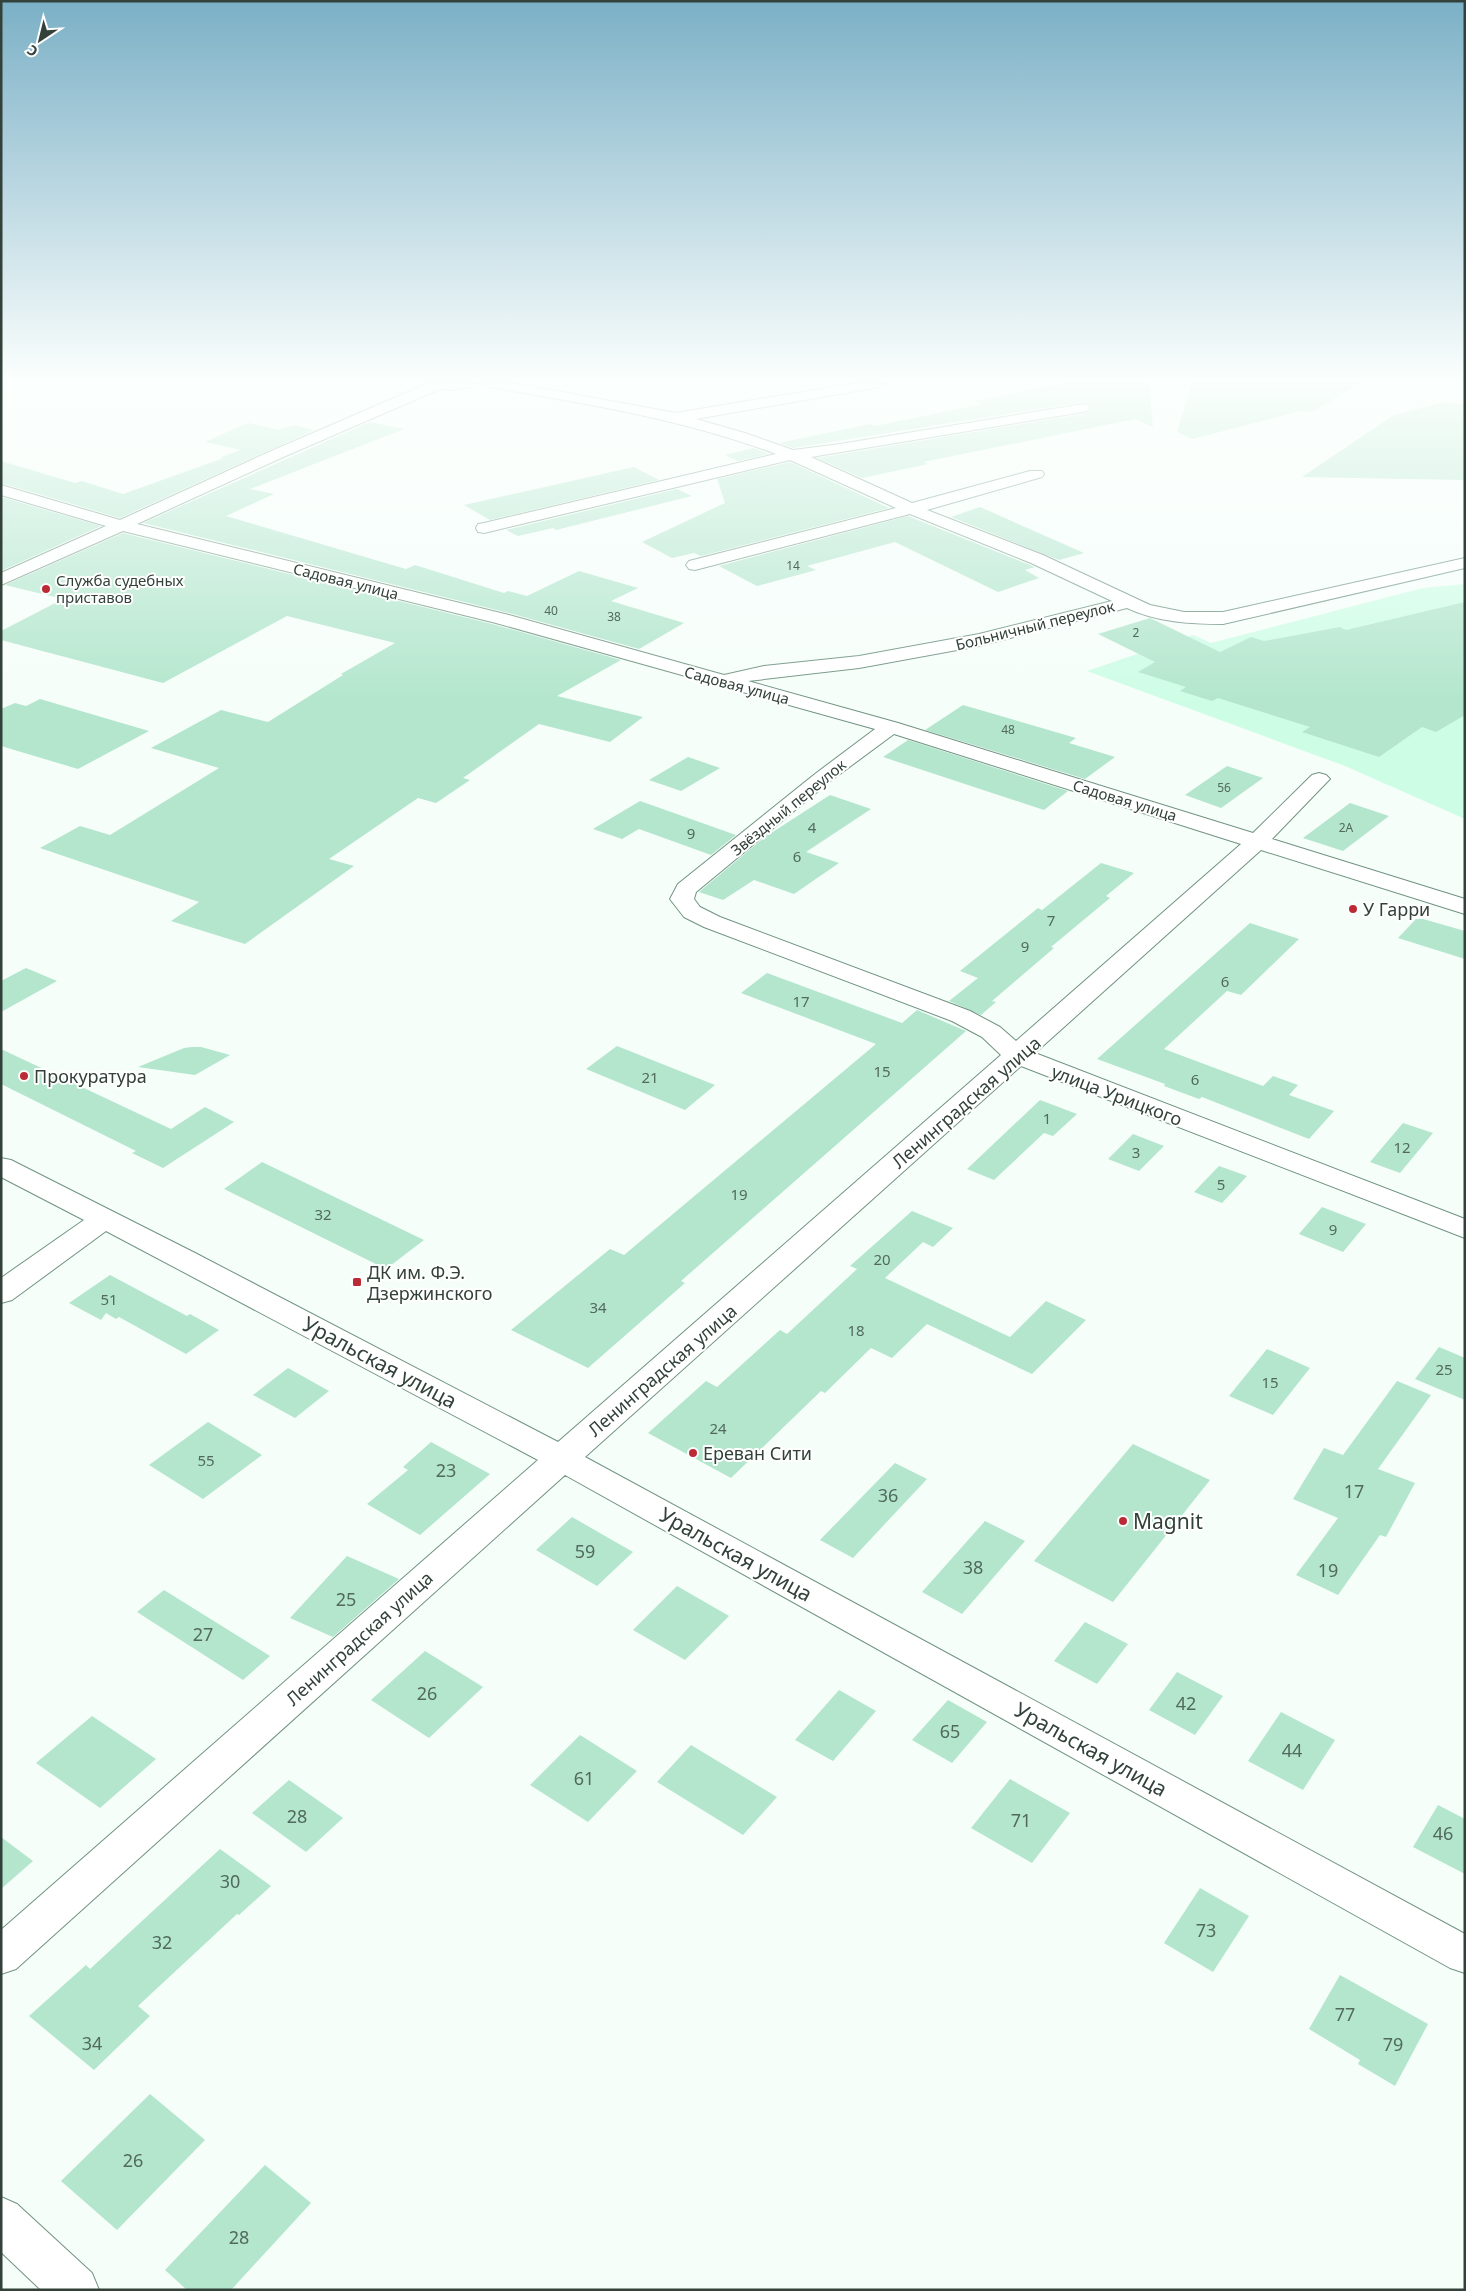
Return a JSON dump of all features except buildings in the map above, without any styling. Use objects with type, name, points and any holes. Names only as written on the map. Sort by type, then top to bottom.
[{"type":"street","name":"Садовая улица","points":[[1,490],[120,526],[502,619],[719,681],[891,727],[1465,907]]},
{"type":"street","points":[[1,580],[199,490]]},
{"type":"street","points":[[484,528],[645,490]]},
{"type":"street","points":[[869,490],[911,509],[1037,559],[1129,602]]},
{"type":"street","points":[[695,565],[979,490]]},
{"type":"street","name":"Больничный переулок","points":[[719,681],[764,672],[859,662],[979,640],[1129,602],[1144,609],[1184,618],[1223,618],[1465,563]]},
{"type":"street","name":"Звёздный переулок","points":[[686,889],[822,778],[891,727]]},
{"type":"street","name":"Ленинградская улица","points":[[1,1956],[1018,1056],[1257,842],[1319,778]]},
{"type":"street","name":"улица Урицкого","points":[[686,889],[682,899],[692,912],[712,922],[961,1016],[992,1032],[1018,1056],[1465,1229]]},
{"type":"street","name":"Уральская улица","points":[[1,1166],[105,1218],[562,1458],[1465,1955]]},
{"type":"street","points":[[1,1293],[105,1218]]},
{"type":"street","points":[[1,2220],[75,2290]]},
{"type":"shaded area","points":[[1465,584],[1465,819],[1345,766],[1087,671],[1193,635],[1211,643],[1423,588]]},
{"type":"place","name":"Служба судебных приставов","points":[[46,589]]},
{"type":"place","name":"У Гарри","points":[[1353,909]]},
{"type":"place","name":"Прокуратура","points":[[24,1076]]},
{"type":"place","name":"ДК им. Ф.Э. Дзержинского","points":[[357,1282]]},
{"type":"place","name":"Ереван Сити","points":[[693,1453]]},
{"type":"place","name":"Magnit","points":[[1123,1521]]}]
